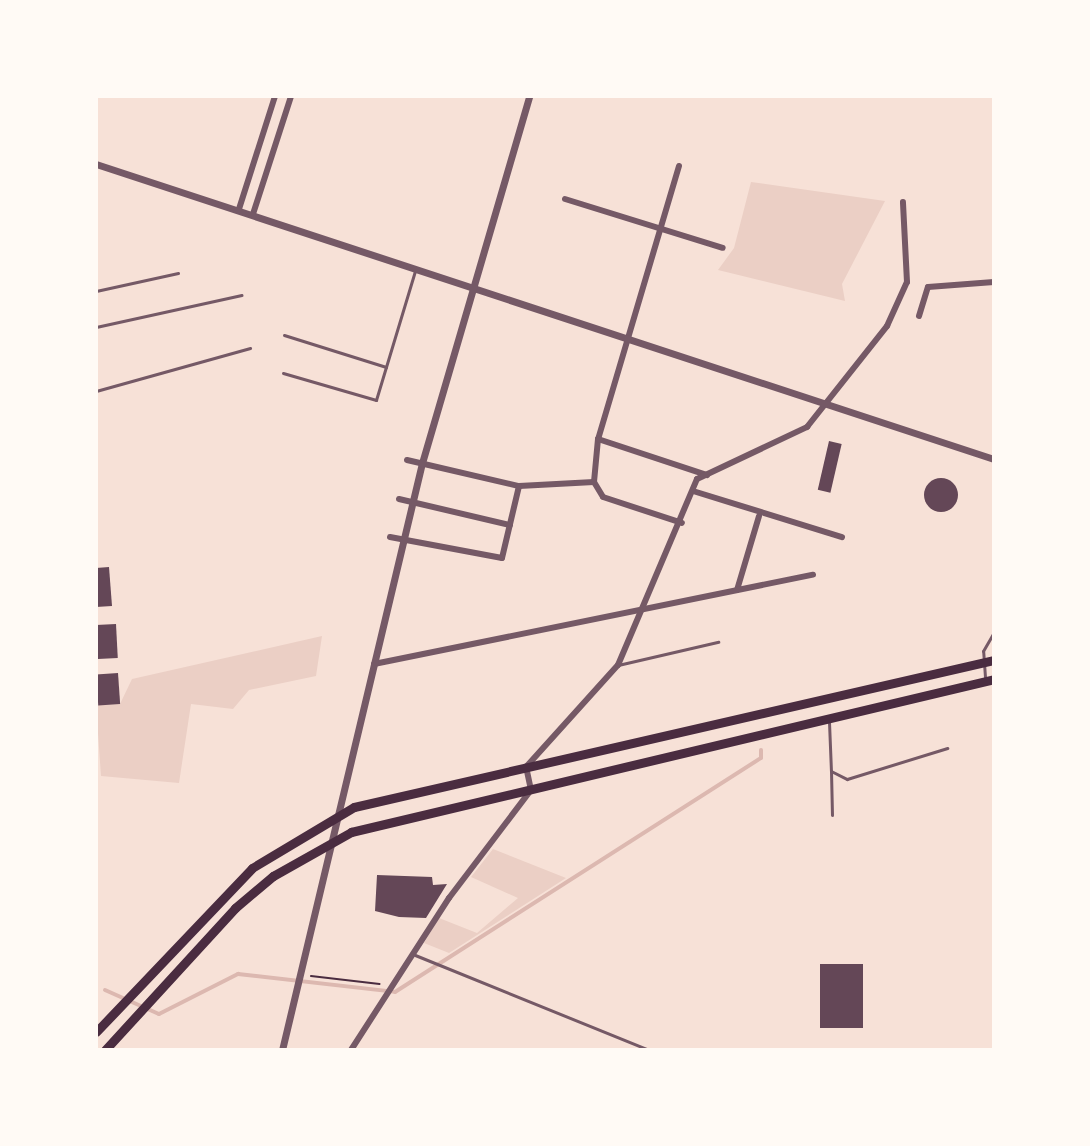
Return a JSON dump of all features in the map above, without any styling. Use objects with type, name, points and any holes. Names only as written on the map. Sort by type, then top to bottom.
[{"type":"main road","points":[[96,1032],[252,868],[340,815],[526,767],[989,661]]},
{"type":"main road","points":[[105,1050],[235,908],[333,841],[989,680]]},
{"type":"street","points":[[239,209],[275,96]]},
{"type":"street","points":[[253,214],[291,96]]},
{"type":"street","points":[[282,1050],[412,500],[469,285],[529,96]]},
{"type":"street","points":[[96,164],[994,459]]},
{"type":"street","points":[[679,166],[598,439],[594,482],[603,497],[682,523]]},
{"type":"street","points":[[565,199],[723,248]]},
{"type":"street","points":[[351,1050],[389,985],[531,790],[526,767],[618,665],[682,523],[693,491],[707,475],[785,440],[829,404],[900,304],[907,282],[903,202]]},
{"type":"street","points":[[919,316],[928,287],[994,282]]},
{"type":"street","points":[[598,439],[707,475]]},
{"type":"street","points":[[407,460],[519,486],[594,482]]},
{"type":"street","points":[[390,537],[502,558],[519,486]]},
{"type":"street","points":[[693,491],[759,516],[842,537]]},
{"type":"street","points":[[399,499],[510,525]]},
{"type":"street","points":[[737,590],[759,516]]},
{"type":"street","points":[[374,664],[813,575]]},
{"type":"lane","points":[[283,373],[376,400],[416,268]]},
{"type":"lane","points":[[96,291],[178,273]]},
{"type":"lane","points":[[96,327],[242,295]]},
{"type":"lane","points":[[284,335],[386,367]]},
{"type":"lane","points":[[96,391],[250,348]]},
{"type":"lane","points":[[989,680],[994,632]]},
{"type":"lane","points":[[618,665],[718,642]]},
{"type":"lane","points":[[829,718],[832,815]]},
{"type":"lane","points":[[831,771],[847,779],[947,748]]},
{"type":"lane","points":[[412,954],[649,1050]]},
{"type":"path","points":[[302,975],[389,985]]},
{"type":"shaded area","points":[[751,182],[885,201],[842,284],[845,301],[718,270],[734,248]]},
{"type":"shaded area","points":[[322,636],[316,676],[249,690],[233,709],[191,704],[179,783],[101,776],[96,705],[120,704],[132,679]]},
{"type":"shaded area","points":[[493,849],[566,878],[449,953],[424,943],[439,918],[477,933],[518,898],[471,877]]},
{"type":"building","points":[[829,441],[842,444],[830,493],[818,490]]},
{"type":"building","points":[[941,478],[953,483],[958,495],[953,507],[941,512],[929,507],[924,495],[929,483]]},
{"type":"building","points":[[109,567],[112,606],[96,607],[96,568]]},
{"type":"building","points":[[116,624],[118,658],[98,659],[96,625]]},
{"type":"building","points":[[118,673],[120,704],[98,705],[96,675]]},
{"type":"building","points":[[377,875],[432,877],[433,885],[447,884],[426,918],[399,917],[375,911]]},
{"type":"building","points":[[820,964],[863,964],[863,1028],[820,1028]]},
{"type":"waterway","points":[[105,990],[159,1014],[238,974],[395,992],[761,758],[761,750]]}]
